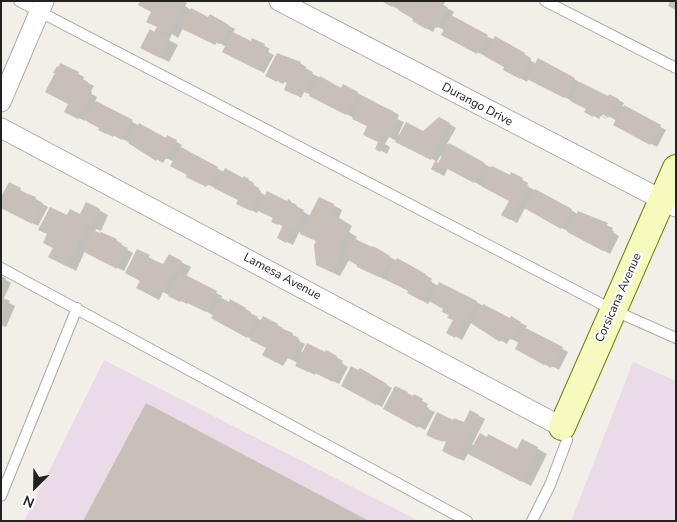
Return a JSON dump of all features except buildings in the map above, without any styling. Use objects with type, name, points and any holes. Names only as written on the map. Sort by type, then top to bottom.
[{"type":"street","name":"Durango Drive","points":[[279,1],[668,204]]},
{"type":"street","points":[[1,102],[42,7]]},
{"type":"street","name":"Lamesa Avenue","points":[[1,128],[562,427]]},
{"type":"street","name":"Corsicana Avenue","points":[[562,427],[613,310],[668,204],[676,168]]},
{"type":"lane","points":[[18,1],[42,7],[613,310],[676,338]]},
{"type":"lane","points":[[545,1],[676,68]]},
{"type":"lane","points":[[1,268],[467,521]]},
{"type":"lane","points":[[1,496],[77,308]]},
{"type":"lane","points":[[532,521],[550,485],[567,440],[562,427]]},
{"type":"shaded area","points":[[104,360],[419,521],[24,521]]},
{"type":"shaded area","points":[[633,362],[676,381],[676,521],[571,521]]}]
